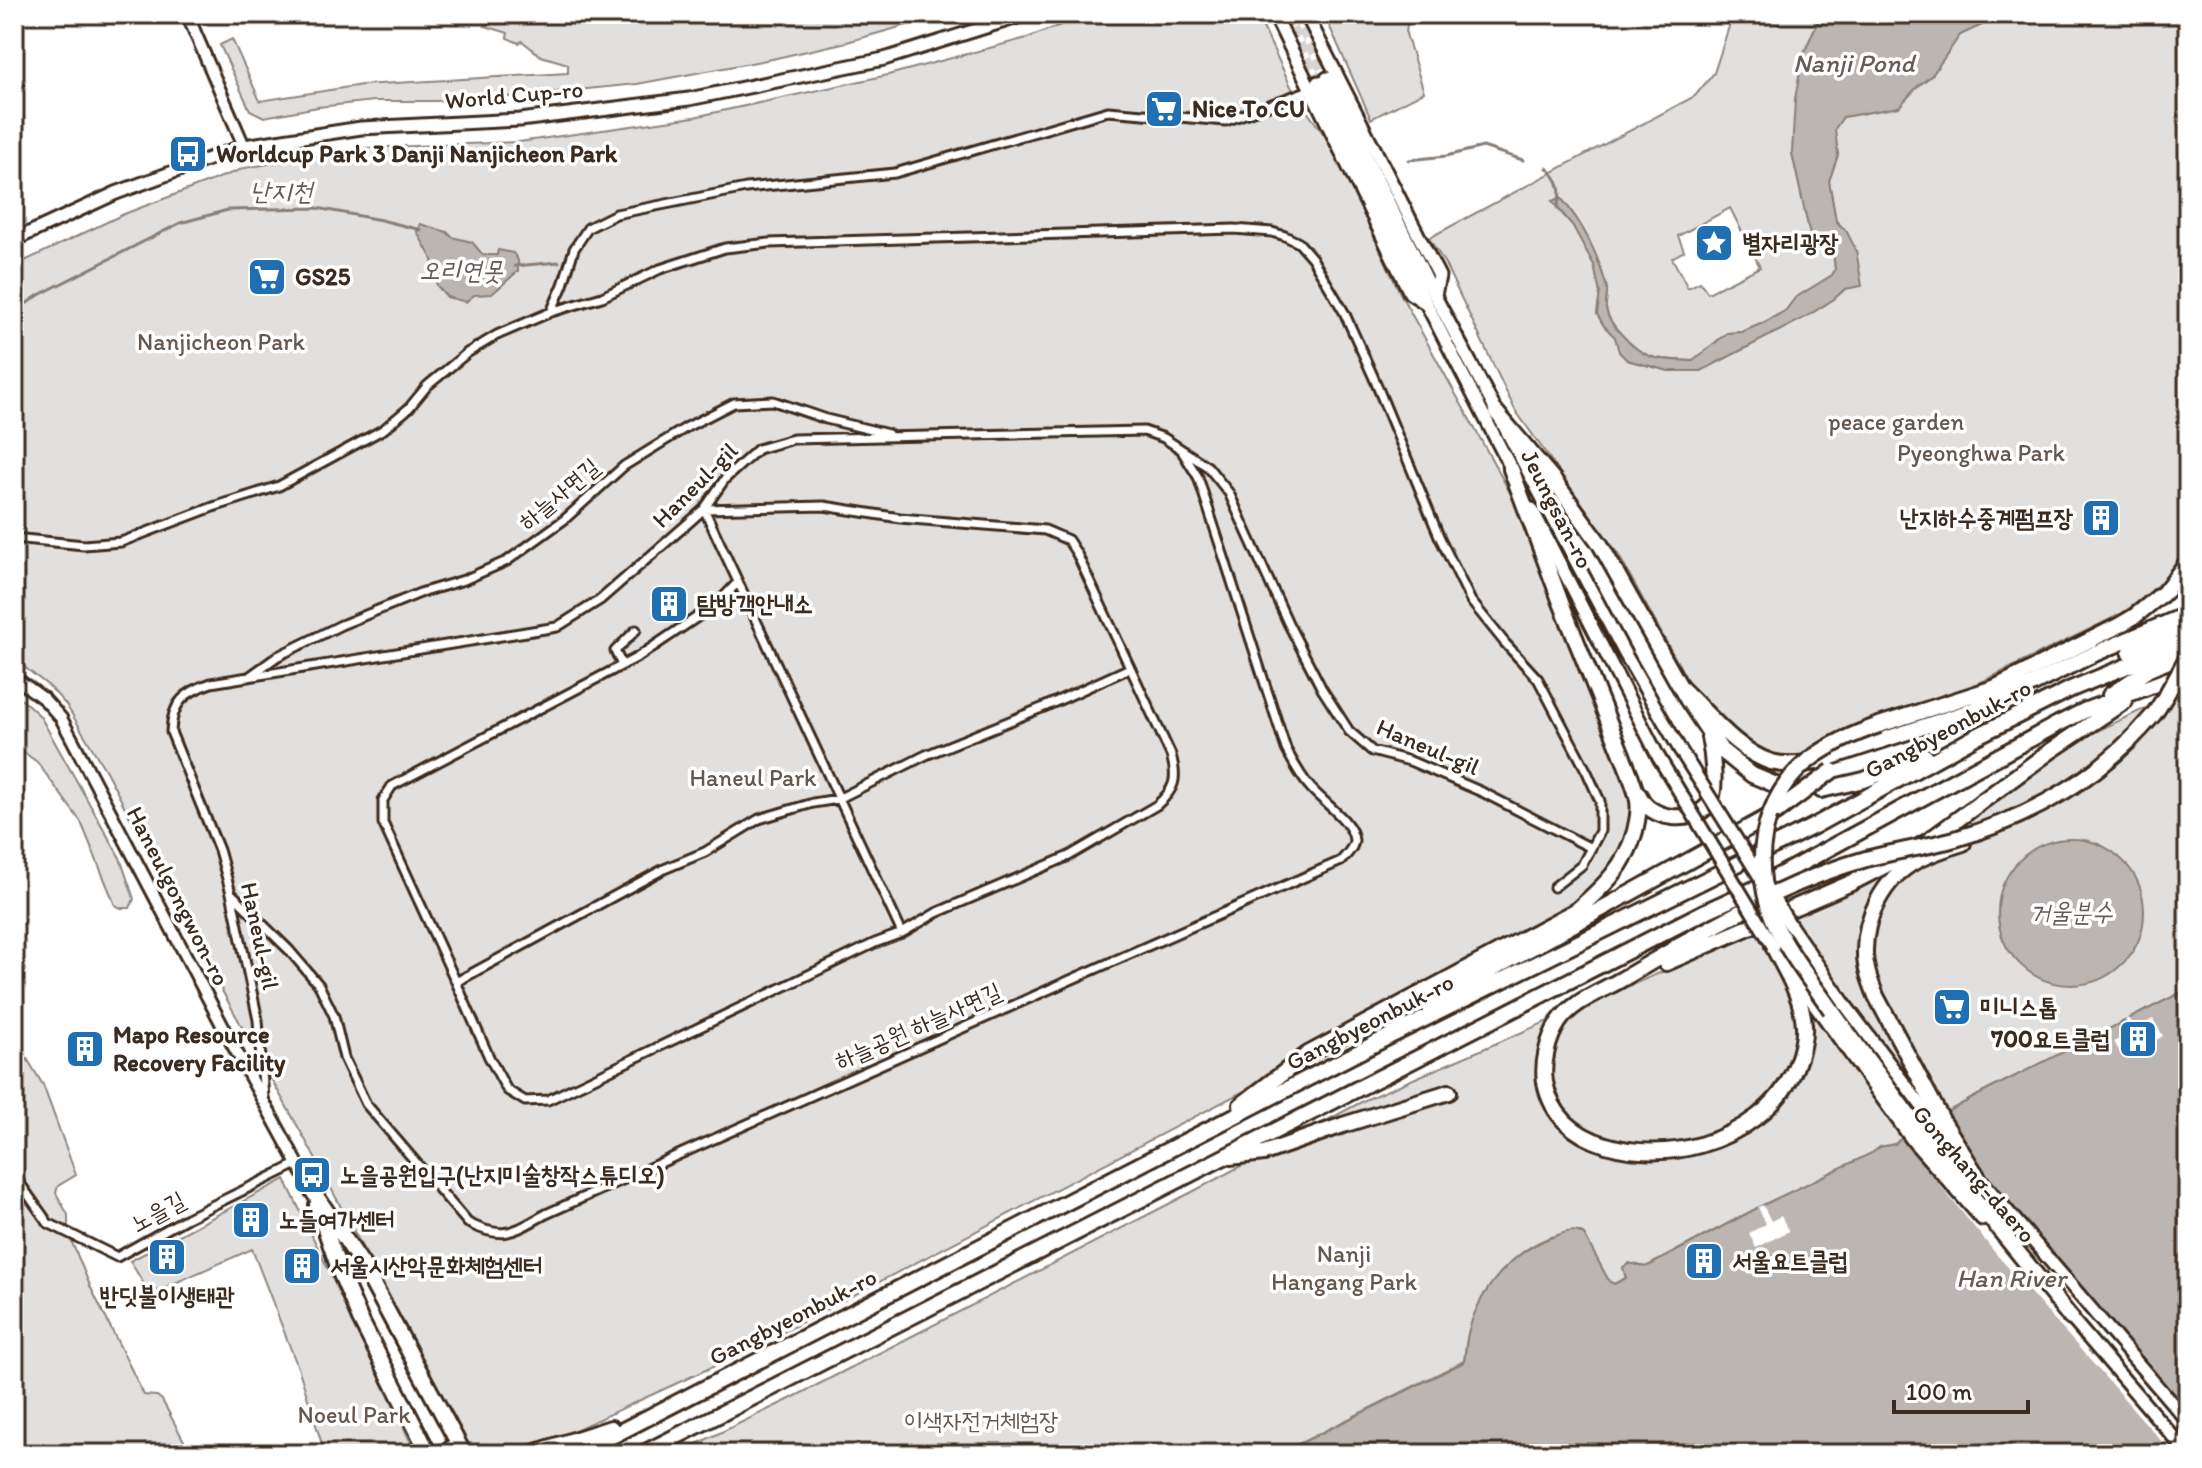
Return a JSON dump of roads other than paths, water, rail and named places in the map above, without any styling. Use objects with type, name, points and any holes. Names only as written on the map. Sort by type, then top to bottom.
[{"type":"highway","points":[[1496,412],[1553,479],[1600,544],[1682,689],[1721,750],[1764,782],[1794,789]]},
{"type":"highway","points":[[1511,469],[1641,801],[1658,815],[1670,818],[1695,814],[1709,805],[1714,763],[1709,731]]},
{"type":"highway","points":[[2094,654],[2139,618],[2167,590],[2188,561]]},
{"type":"highway","points":[[2071,1318],[1922,1134],[1822,997],[1778,931],[1764,891],[1761,858],[1767,822],[1777,797],[1792,776],[1811,759],[1850,736],[2007,682],[2118,626],[2167,590]]},
{"type":"highway","points":[[1682,689],[1732,739],[1752,754],[1773,763],[1816,762],[2011,695],[2094,654],[2188,614]]},
{"type":"highway","points":[[2048,700],[2097,670],[2188,628]]},
{"type":"highway","name":"Gangbyeonbuk-ro","points":[[577,1454],[1390,1036],[1814,826],[2048,700],[2188,641]]},
{"type":"highway","points":[[2086,710],[2149,669],[2188,654]]},
{"type":"highway","points":[[1979,1179],[1942,1120],[1876,996],[1865,956],[1867,927],[1879,898],[1894,877],[1915,862],[2010,826],[2078,783],[2134,736],[2155,712],[2188,654]]},
{"type":"highway","name":"Gangbyeonbuk-ro","points":[[642,1454],[1754,889],[2086,710],[2188,672]]},
{"type":"highway","points":[[1773,946],[1797,993],[1805,1028],[1803,1047],[1794,1072],[1765,1111],[1747,1124],[1697,1146],[1660,1151],[1593,1142],[1573,1130],[1558,1115],[1547,1096],[1543,1072],[1547,1049],[1558,1023],[1572,1008],[1599,990],[1851,883],[1898,859],[1927,842],[2049,752],[2145,688]]},
{"type":"highway","points":[[1821,790],[1864,780],[1977,736]]},
{"type":"highway","points":[[1390,1036],[1464,985],[1778,811],[1865,749],[1892,737]]},
{"type":"highway","points":[[1206,1131],[1308,1054],[1577,910],[1609,882],[1632,844],[1638,801],[1631,777]]},
{"type":"highway","points":[[1614,984],[1774,894],[1827,871],[1954,839],[2001,824],[2042,805]]},
{"type":"highway","points":[[1560,985],[1604,978],[1686,942]]},
{"type":"highway","points":[[1222,1158],[1264,1153],[1449,1092]]},
{"type":"highway","points":[[312,1190],[360,1260],[461,1448]]},
{"type":"highway","points":[[312,1190],[360,1319],[431,1454]]},
{"type":"highway","points":[[340,1272],[351,1260],[360,1260]]},
{"type":"highway","points":[[530,1454],[646,1417]]},
{"type":"main road","name":"World Cup-ro","points":[[14,240],[116,193],[244,146],[361,128],[520,120],[689,99],[884,59],[1027,14]]},
{"type":"main road","points":[[1274,14],[1319,83],[1410,293],[1430,299],[1439,276],[1306,14]]},
{"type":"main road","name":"Jeungsan-ro","points":[[1319,83],[1659,758],[1773,946]]},
{"type":"main road","name":"Jeungsan-ro","points":[[1430,299],[1496,412],[1625,654],[1679,748],[1792,928]]},
{"type":"main road","name":"Gonghang-daero","points":[[1792,928],[1934,1124],[2188,1422]]},
{"type":"main road","name":"Gonghang-daero","points":[[1773,946],[1913,1141],[2188,1454]]},
{"type":"street","points":[[187,14],[244,146]]},
{"type":"street","points":[[551,312],[574,249],[588,228],[616,214],[746,188],[895,173],[1108,111],[1226,121],[1319,83]]},
{"type":"street","points":[[14,538],[84,545],[121,542],[198,512],[279,486],[384,429],[409,408],[427,386],[467,353],[497,335],[551,312],[602,297],[660,269],[725,248],[769,243],[1234,229],[1272,232],[1299,243],[1312,258],[1344,312],[1439,536],[1471,601],[1538,679],[1600,801],[1600,831],[1582,865],[1554,887]]},
{"type":"street","name":"하늘사면길","points":[[248,677],[278,656],[341,625],[507,561],[565,519],[624,466],[687,427],[734,403],[773,401],[846,424],[903,437]]},
{"type":"street","name":"Haneul-gil","points":[[265,1104],[258,1020],[231,893],[219,850],[171,732],[171,717],[180,700],[192,690],[211,683],[557,627],[600,600],[704,509],[725,479],[758,449],[793,439],[1144,431],[1164,438],[1208,467],[1229,493],[1288,623],[1322,689],[1349,731],[1372,751],[1410,761],[1482,792],[1591,848]]},
{"type":"street","name":"하늘공원 하늘사면길","points":[[231,893],[289,950],[319,985],[334,1016],[344,1058],[366,1104],[468,1223],[486,1232],[510,1233],[1341,861],[1352,848],[1352,832],[1308,785],[1286,749],[1198,477],[1180,447]]},
{"type":"street","points":[[738,582],[718,603],[638,657],[392,786],[383,800],[383,823],[489,1057],[507,1090],[525,1101],[548,1100],[875,943],[902,933],[936,913],[1069,856],[1157,805],[1168,795],[1174,783],[1171,755],[1077,554],[1068,540],[1056,533],[900,518],[824,506],[704,509],[902,933]]},
{"type":"street","points":[[622,665],[615,651],[636,630]]},
{"type":"street","points":[[456,982],[664,869],[705,852],[759,819],[838,799],[926,755],[1130,668]]},
{"type":"street","name":"Haneulgongwon-ro","points":[[14,677],[44,699],[61,718],[312,1190]]},
{"type":"street","name":"노을길","points":[[14,1175],[48,1223],[117,1257],[187,1218],[297,1164]]},
{"type":"street","points":[[431,1454],[461,1448]]},
{"type":"water","name":"Nanji Pond","points":[[1821,14],[1990,14],[1984,24],[1960,35],[1932,75],[1899,107],[1843,117],[1835,129],[1838,155],[1829,181],[1836,221],[1847,232],[1856,250],[1862,286],[1845,289],[1804,318],[1701,371],[1669,371],[1627,360],[1619,352],[1615,337],[1597,314],[1600,293],[1594,265],[1573,226],[1552,201],[1561,198],[1588,239],[1607,288],[1606,309],[1610,320],[1631,344],[1646,355],[1693,361],[1727,333],[1742,332],[1785,311],[1795,298],[1835,270],[1833,250],[1823,243],[1813,244],[1792,153],[1795,99],[1803,55]]},
{"type":"water","name":"오리연못","points":[[420,224],[472,242],[483,255],[497,255],[498,250],[513,253],[518,260],[518,271],[492,294],[474,295],[466,302],[447,297],[433,276],[432,259],[417,232]]},
{"type":"water","name":"거울분수","points":[[2071,839],[2099,845],[2123,860],[2138,884],[2144,912],[2138,940],[2123,964],[2099,979],[2071,985],[2043,979],[2019,964],[2004,940],[1998,912],[2004,884],[2019,860],[2043,845]]},
{"type":"water","name":"Han River","points":[[2188,989],[2188,1454],[1279,1454],[1464,1362],[1474,1314],[1490,1285],[1513,1261],[1540,1242],[1566,1232],[1581,1233],[1609,1281],[1614,1284],[1626,1278],[1623,1267],[1650,1265],[1880,1147],[1895,1144],[1906,1134],[1982,1093]]},
{"type":"waterway","name":"난지천","points":[[1409,160],[1446,156],[1483,147],[1523,160]]},
{"type":"waterway","name":"난지천","points":[[1547,168],[1559,186],[1557,208]]},
{"type":"waterway","name":"난지천","points":[[14,312],[39,295],[180,223],[228,210],[317,208],[421,230]]},
{"type":"waterway","name":"난지천","points":[[515,266],[559,262]]},
{"type":"tunnel","points":[[1284,14],[1318,82]]},
{"type":"tunnel","points":[[1295,14],[1327,78]]},
{"type":"place","name":"Nice To CU","points":[[1164,109]]},
{"type":"place","name":"Worldcup Park 3 Danji Nanjicheon Park","points":[[188,154]]},
{"type":"place","name":"별자리광장","points":[[1714,243]]},
{"type":"place","name":"GS25","points":[[267,277]]},
{"type":"place","name":"난지하수중계펌프장","points":[[2101,518]]},
{"type":"place","name":"탐방객안내소","points":[[669,604]]},
{"type":"place","name":"미니스톱","points":[[1952,1007]]},
{"type":"place","name":"700요트클럽","points":[[2138,1039]]},
{"type":"place","name":"Mapo Resource Recovery Facility","points":[[85,1049]]},
{"type":"place","name":"노을공원입구(난지미술창작스튜디오)","points":[[312,1175]]},
{"type":"place","name":"노들여가센터","points":[[251,1220]]},
{"type":"place","name":"반딧불이생태관","points":[[167,1257]]},
{"type":"place","name":"서울요트클럽","points":[[1704,1261]]},
{"type":"place","name":"서울시산악문화체험센터","points":[[302,1266]]},
{"type":"park label","name":"Nanjicheon Park","points":[[221,342]]},
{"type":"park label","name":"peace garden","points":[[1896,422]]},
{"type":"park label","name":"Pyeonghwa Park","points":[[1981,453]]},
{"type":"park label","name":"Haneul Park","points":[[753,778]]},
{"type":"park label","name":"Nanji Hangang Park","points":[[1344,1268]]},
{"type":"park label","name":"Noeul Park","points":[[354,1415]]},
{"type":"park label","name":"이색자전거체험장","points":[[981,1421]]}]
